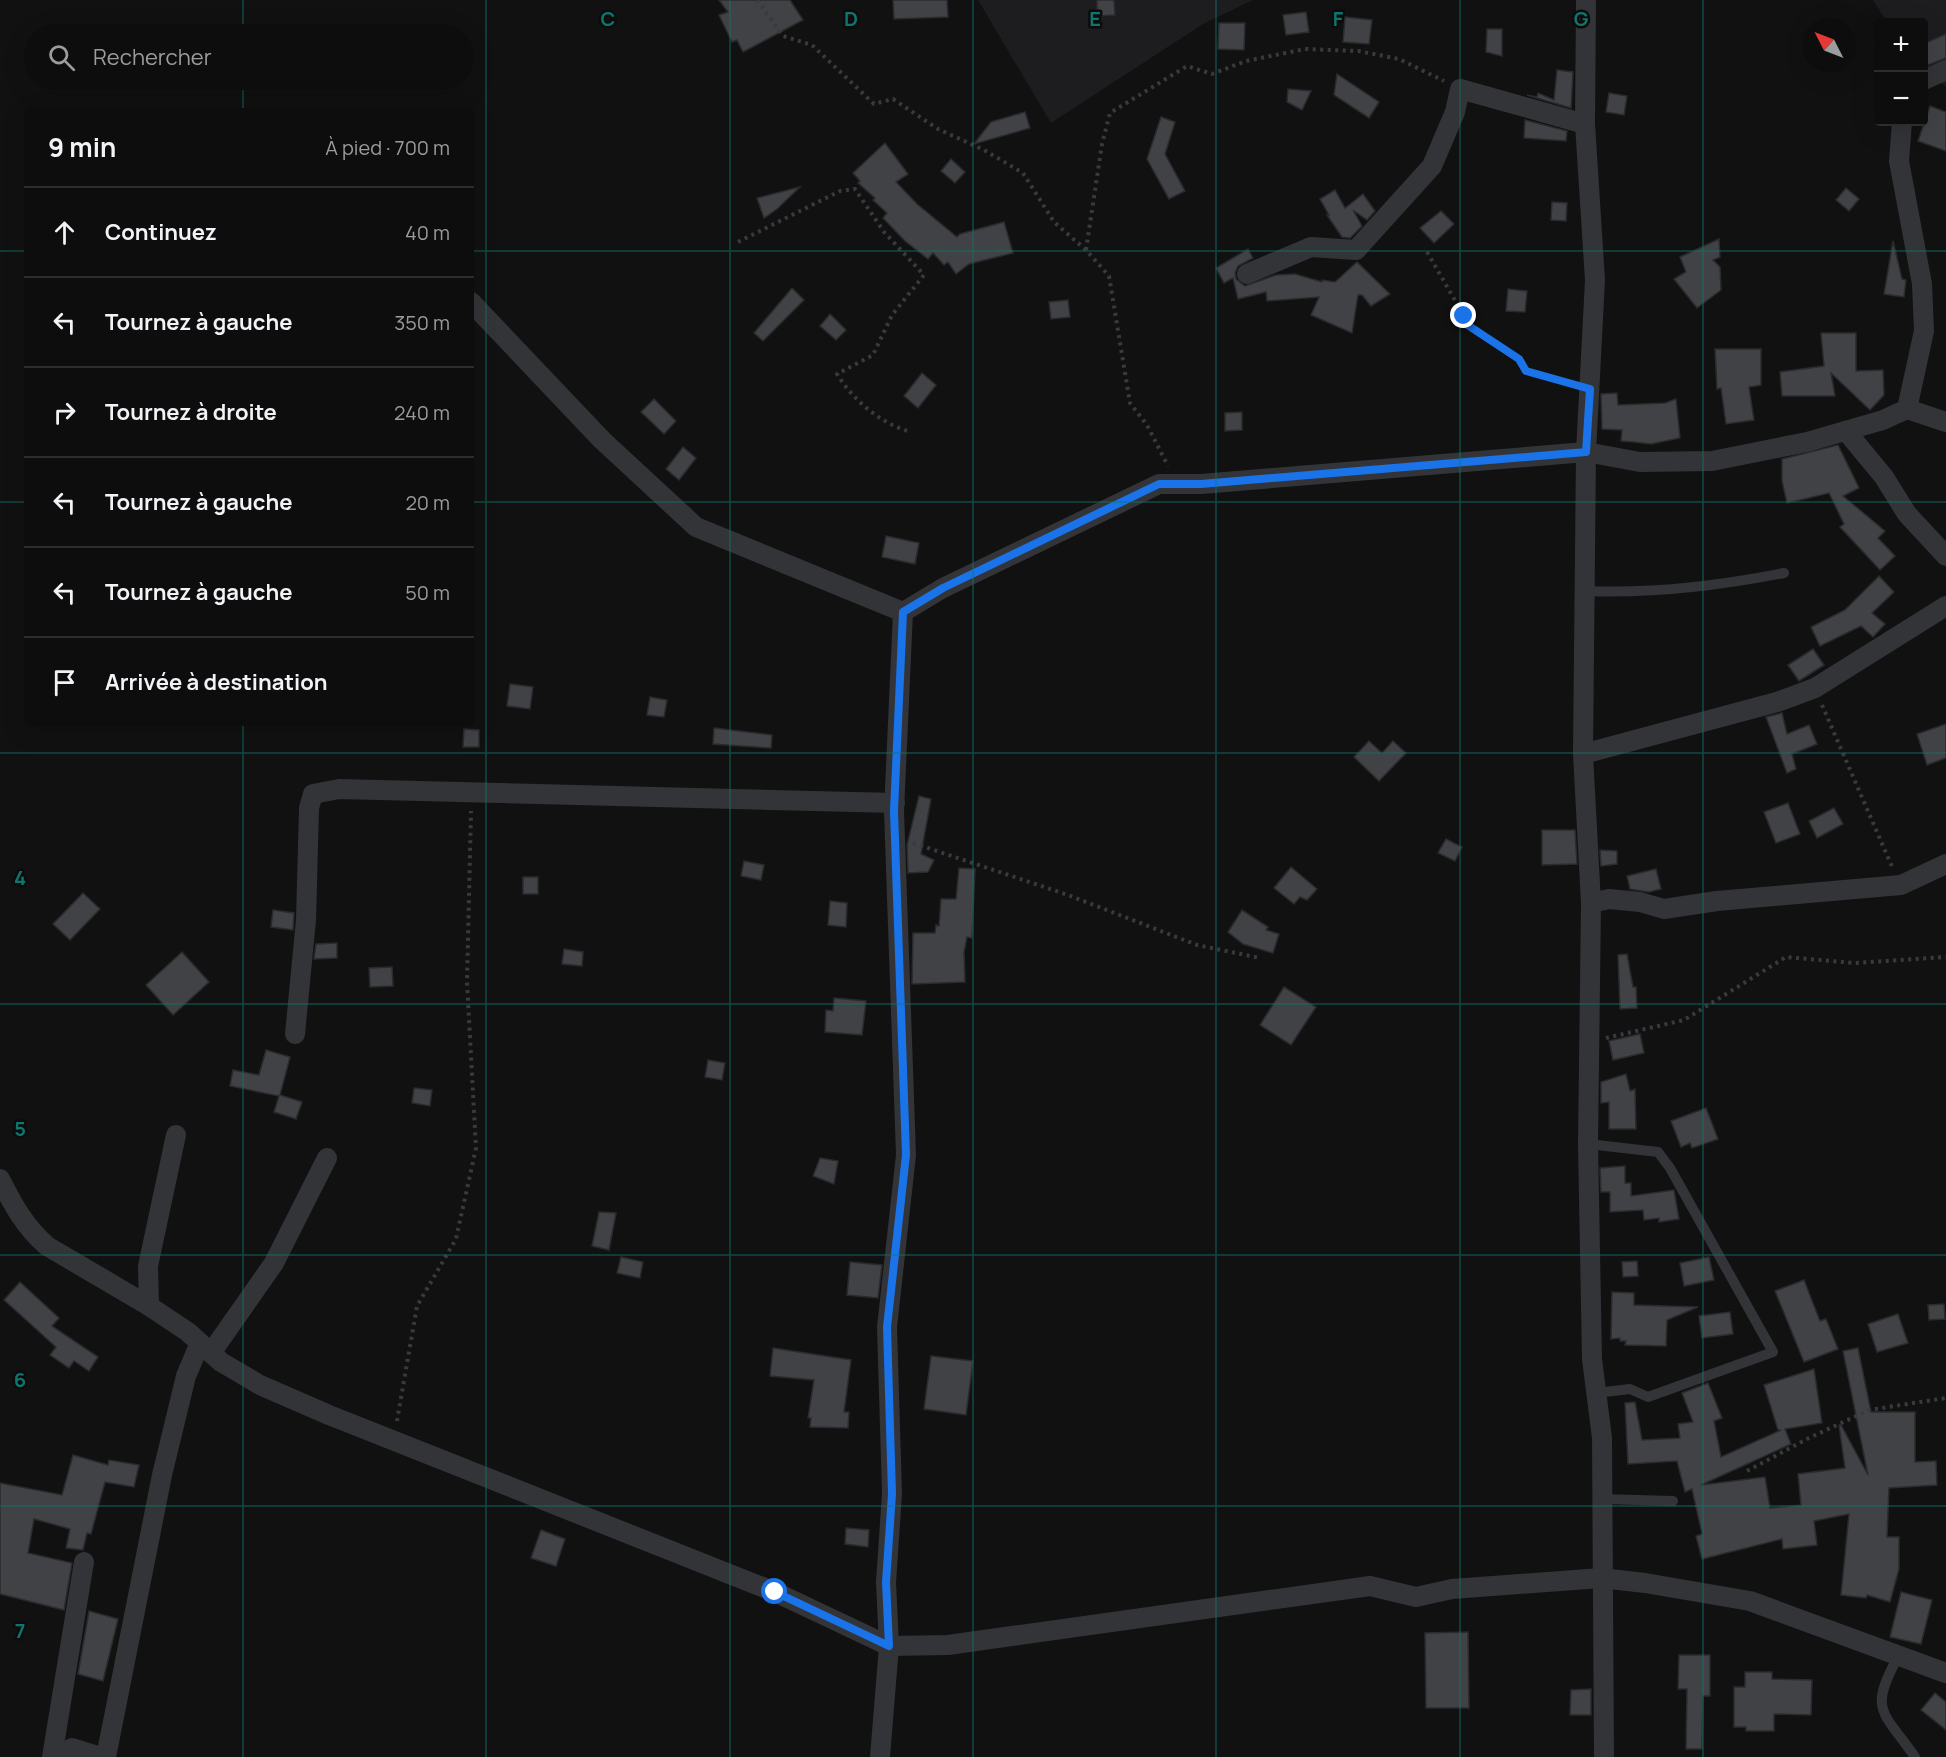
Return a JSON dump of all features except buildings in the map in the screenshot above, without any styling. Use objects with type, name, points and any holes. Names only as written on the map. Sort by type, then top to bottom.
[{"type":"street","points":[[1586,0],[1585,124],[1595,280],[1586,452],[1583,754],[1592,903],[1588,1144],[1592,1359],[1602,1438],[1601,1578],[1604,1757]]},
{"type":"street","points":[[1928,78],[1946,70]]},
{"type":"street","points":[[1247,274],[1311,247],[1356,250],[1432,166],[1455,112],[1460,89],[1585,124]]},
{"type":"street","points":[[1902,126],[1899,161],[1922,284],[1924,331],[1907,409]]},
{"type":"street","points":[[474,305],[603,440],[696,527],[903,612]]},
{"type":"street","points":[[903,612],[943,588],[1159,484],[1586,452],[1640,462],[1712,461],[1808,442],[1883,420],[1907,409],[1946,422]]},
{"type":"street","points":[[1846,431],[1884,477],[1907,514],[1946,556]]},
{"type":"street","points":[[1583,754],[1743,711],[1815,688],[1946,606]]},
{"type":"street","points":[[880,1757],[889,1646],[886,1582],[892,1494],[887,1327],[906,1155],[895,837],[903,612]]},
{"type":"street","points":[[295,1034],[306,920],[309,808],[313,794],[339,789],[895,803]]},
{"type":"street","points":[[1592,903],[1609,899],[1640,902],[1664,909],[1729,900],[1901,885],[1946,864]]},
{"type":"street","points":[[149,1306],[148,1266],[176,1136]]},
{"type":"street","points":[[106,1757],[162,1475],[186,1376],[274,1263],[327,1158]]},
{"type":"street","points":[[0,1179],[14,1208],[32,1233],[47,1246],[149,1306],[260,1384],[393,1441],[775,1592],[889,1646],[948,1645],[1370,1586],[1416,1597],[1452,1589],[1601,1578],[1750,1600],[1946,1673]]},
{"type":"street","points":[[52,1757],[84,1562]]},
{"type":"street","points":[[59,1757],[72,1748],[101,1757]]},
{"type":"lane","points":[[1585,591],[1636,593],[1726,584],[1784,573]]},
{"type":"lane","points":[[1588,1144],[1658,1152],[1670,1168],[1773,1352],[1648,1397],[1630,1389],[1596,1393]]},
{"type":"lane","points":[[1602,1499],[1673,1501]]},
{"type":"lane","points":[[1898,1656],[1880,1694],[1882,1710],[1916,1757]]},
{"type":"path","points":[[757,0],[783,36],[812,45],[874,104],[893,99],[938,129],[984,150],[1023,173],[1054,222],[1086,250],[1109,276],[1130,403],[1147,425],[1177,484]]},
{"type":"path","points":[[1086,250],[1102,144],[1110,113],[1187,66],[1212,74],[1246,61],[1305,49],[1358,51],[1398,59],[1460,89]]},
{"type":"path","points":[[738,242],[829,196],[855,189],[884,232],[924,274],[892,315],[873,355],[858,365],[837,374],[846,388],[864,404],[893,427],[908,431]]},
{"type":"path","points":[[1427,252],[1464,316],[1466,324],[1519,359],[1526,371],[1590,389]]},
{"type":"path","points":[[1815,688],[1873,826],[1901,885]]},
{"type":"path","points":[[393,1441],[417,1306],[456,1239],[476,1148],[467,981],[471,792]]},
{"type":"path","points":[[895,837],[1068,895],[1197,945],[1260,958]]},
{"type":"path","points":[[1588,1043],[1684,1020],[1786,957],[1854,963],[1946,957]]},
{"type":"path","points":[[1747,1472],[1807,1439],[1869,1410],[1946,1398]]},
{"type":"shaded area","points":[[978,0],[1253,0],[1203,24],[1051,123]]},
{"type":"shaded area","points":[[1873,0],[1946,0],[1946,87],[1928,70],[1928,18],[1884,18]]},
{"type":"route","points":[[775,1592],[889,1646],[886,1582],[892,1494],[887,1327],[906,1155],[894,811],[903,612],[943,588],[1159,484],[1201,484],[1358,469],[1586,452],[1590,389],[1526,371],[1519,359],[1466,324],[1464,316]]}]
